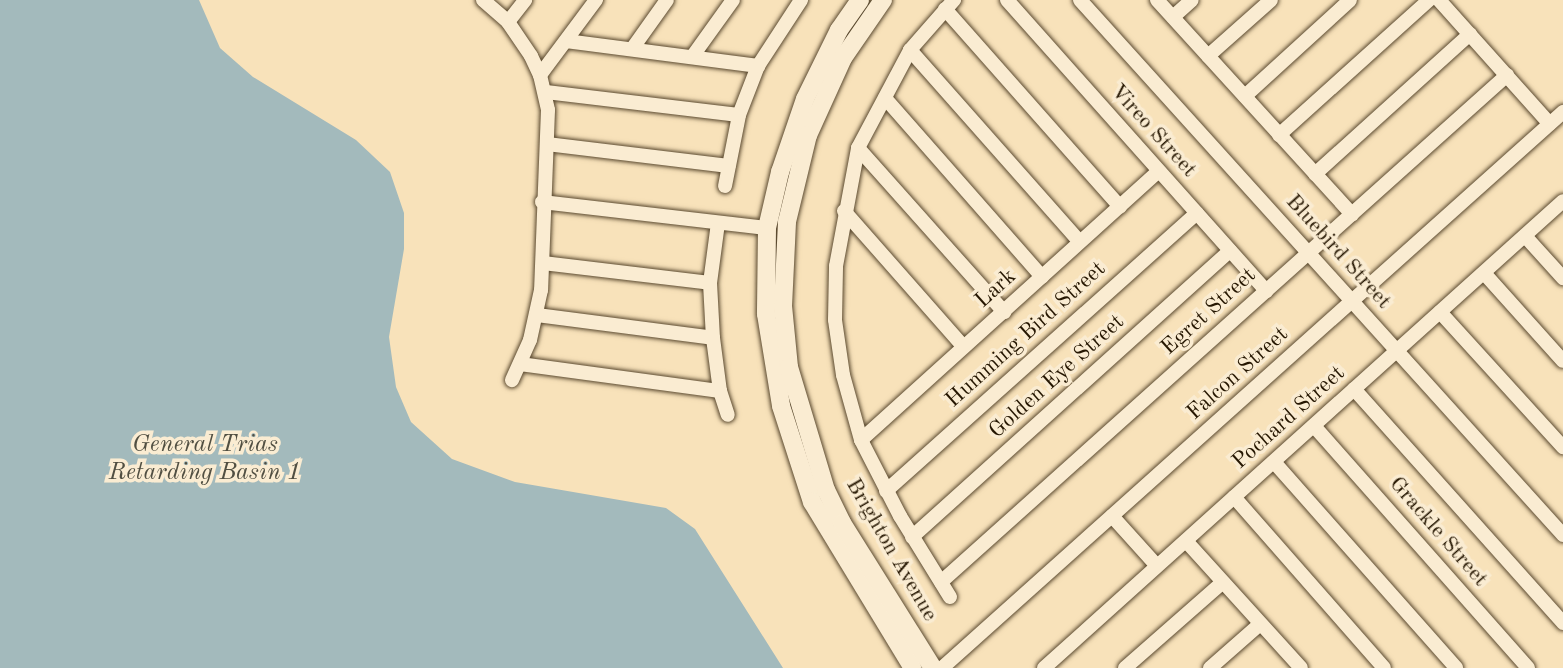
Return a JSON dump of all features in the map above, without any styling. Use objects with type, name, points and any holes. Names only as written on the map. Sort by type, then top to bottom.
[{"type":"street","points":[[483,0],[508,22],[540,75],[546,92],[543,263],[537,315],[512,380]]},
{"type":"street","points":[[508,22],[525,0]]},
{"type":"street","points":[[540,75],[596,0]]},
{"type":"street","points":[[632,49],[667,0]]},
{"type":"street","points":[[692,57],[733,0]]},
{"type":"street","points":[[725,186],[739,115],[758,66],[801,0]]},
{"type":"street","name":"Brighton Avenue","points":[[860,0],[839,30],[805,99],[780,172],[767,228],[766,314],[772,362],[802,476],[823,524],[913,668]]},
{"type":"street","name":"Brighton Avenue","points":[[883,0],[843,58],[808,135],[787,222],[783,306],[789,367],[826,490],[842,523],[933,668]]},
{"type":"street","name":"Vireo Street","points":[[1007,0],[1266,291]]},
{"type":"street","name":"Bluebird Street","points":[[1080,0],[1563,535]]},
{"type":"street","points":[[1157,0],[1352,214]]},
{"type":"street","points":[[1173,17],[1192,0]]},
{"type":"street","points":[[1208,56],[1271,0]]},
{"type":"street","points":[[1245,96],[1350,0]]},
{"type":"street","points":[[1279,135],[1429,0]]},
{"type":"street","points":[[1439,0],[1550,124]]},
{"type":"street","points":[[950,597],[912,537],[861,440],[843,375],[835,320],[836,266],[858,148],[910,50],[950,5],[1120,207]]},
{"type":"street","points":[[1315,174],[1470,34]]},
{"type":"street","points":[[566,41],[758,66]]},
{"type":"street","points":[[910,50],[1080,242]]},
{"type":"street","name":"Egret Street","points":[[941,582],[1507,75]]},
{"type":"street","points":[[546,92],[739,115]]},
{"type":"street","points":[[885,98],[1042,277]]},
{"type":"street","name":"Falcon Street","points":[[942,668],[1563,112]]},
{"type":"street","points":[[547,144],[729,166]]},
{"type":"street","points":[[858,148],[1004,312]]},
{"type":"street","name":"Lark","points":[[861,440],[1159,171]]},
{"type":"street","name":"Pochard Street","points":[[1044,668],[1563,201]]},
{"type":"street","points":[[542,202],[767,228]]},
{"type":"street","points":[[844,211],[964,347]]},
{"type":"street","name":"Humming Bird Street","points":[[886,491],[1197,213]]},
{"type":"street","points":[[718,223],[710,283],[720,391],[728,415]]},
{"type":"street","points":[[1525,236],[1563,278]]},
{"type":"street","name":"Golden Eye Street","points":[[912,537],[1230,251]]},
{"type":"street","points":[[543,263],[710,283]]},
{"type":"street","points":[[1484,273],[1563,361]]},
{"type":"street","points":[[1440,312],[1563,447]]},
{"type":"street","points":[[537,315],[713,338]]},
{"type":"street","points":[[520,364],[720,391]]},
{"type":"street","points":[[1354,389],[1563,623]]},
{"type":"street","name":"Grackle Street","points":[[1314,426],[1528,668]]},
{"type":"street","points":[[1274,462],[1456,668]]},
{"type":"street","points":[[1234,497],[1384,668]]},
{"type":"street","points":[[1112,516],[1157,566]]},
{"type":"street","points":[[1186,541],[1295,666]]},
{"type":"street","points":[[1125,668],[1223,582]]},
{"type":"street","points":[[1210,668],[1260,624]]},
{"type":"water","name":"General Trias Retarding Basin 1","points":[[0,0],[199,0],[220,48],[253,77],[356,140],[390,172],[404,213],[404,249],[389,337],[396,387],[411,422],[452,459],[515,482],[666,508],[695,529],[783,668],[0,668]]}]
